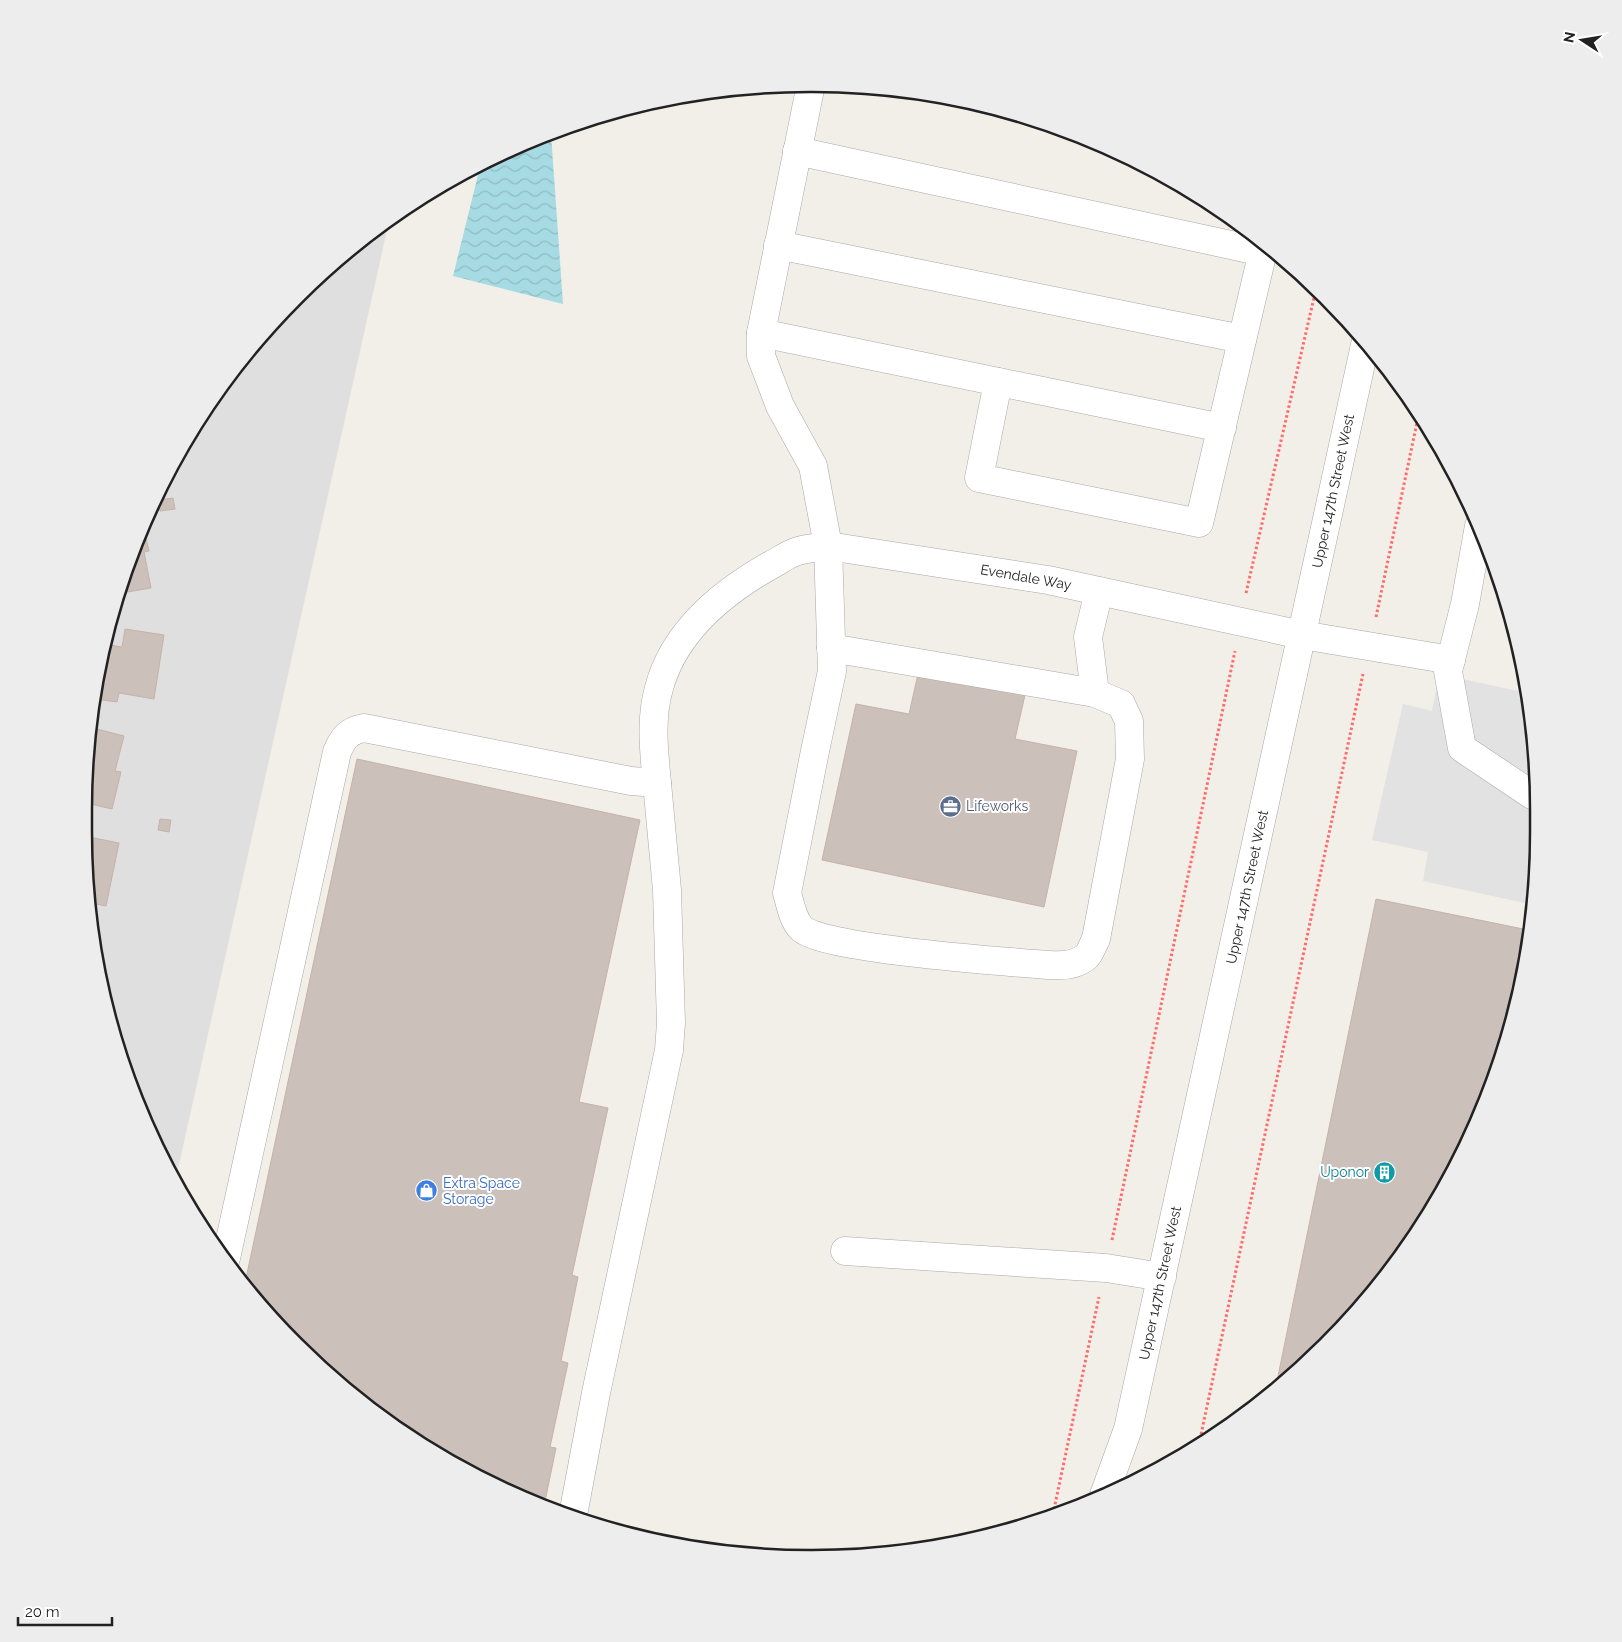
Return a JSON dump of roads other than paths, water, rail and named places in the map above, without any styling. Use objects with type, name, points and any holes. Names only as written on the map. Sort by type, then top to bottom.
[{"type":"street","points":[[809,92],[761,333],[761,356],[780,406],[813,466],[828,546],[831,648],[832,671],[787,893],[801,928],[816,937],[858,945],[1049,965],[1064,966],[1087,957],[1096,939],[1130,759],[1129,722],[1121,704],[1095,693],[831,648]]},
{"type":"street","points":[[797,151],[1256,248]]},
{"type":"street","points":[[778,245],[1242,339]]},
{"type":"street","points":[[998,382],[979,478],[1199,522],[1262,252]]},
{"type":"street","points":[[761,333],[1222,428]]},
{"type":"street","name":"Upper 147th Street West","points":[[1108,1485],[1128,1429],[1363,352]]},
{"type":"street","points":[[1476,540],[1465,604],[1448,671],[1462,748],[1529,793]]},
{"type":"street","name":"Evendale Way","points":[[574,1509],[596,1393],[669,1050],[671,1023],[667,890],[653,738],[655,706],[659,688],[676,647],[698,621],[746,579],[794,552],[828,546],[1048,580],[1302,635],[1451,660]]},
{"type":"street","points":[[1095,693],[1088,637],[1099,591]]},
{"type":"street","points":[[228,1250],[337,752],[342,740],[348,733],[364,728],[631,780],[657,783]]},
{"type":"street","points":[[846,1251],[1106,1268],[1162,1277]]},
{"type":"street","name":"Upper 147th Street West","points":[[1127,1476],[1128,1429]]},
{"type":"water","points":[[552,141],[563,304],[453,276],[478,175]]},
{"type":"place","name":"Lifeworks","points":[[950,806]]},
{"type":"place","name":"Uponor","points":[[1385,1172]]},
{"type":"place","name":"Extra Space Storage","points":[[427,1191]]}]
